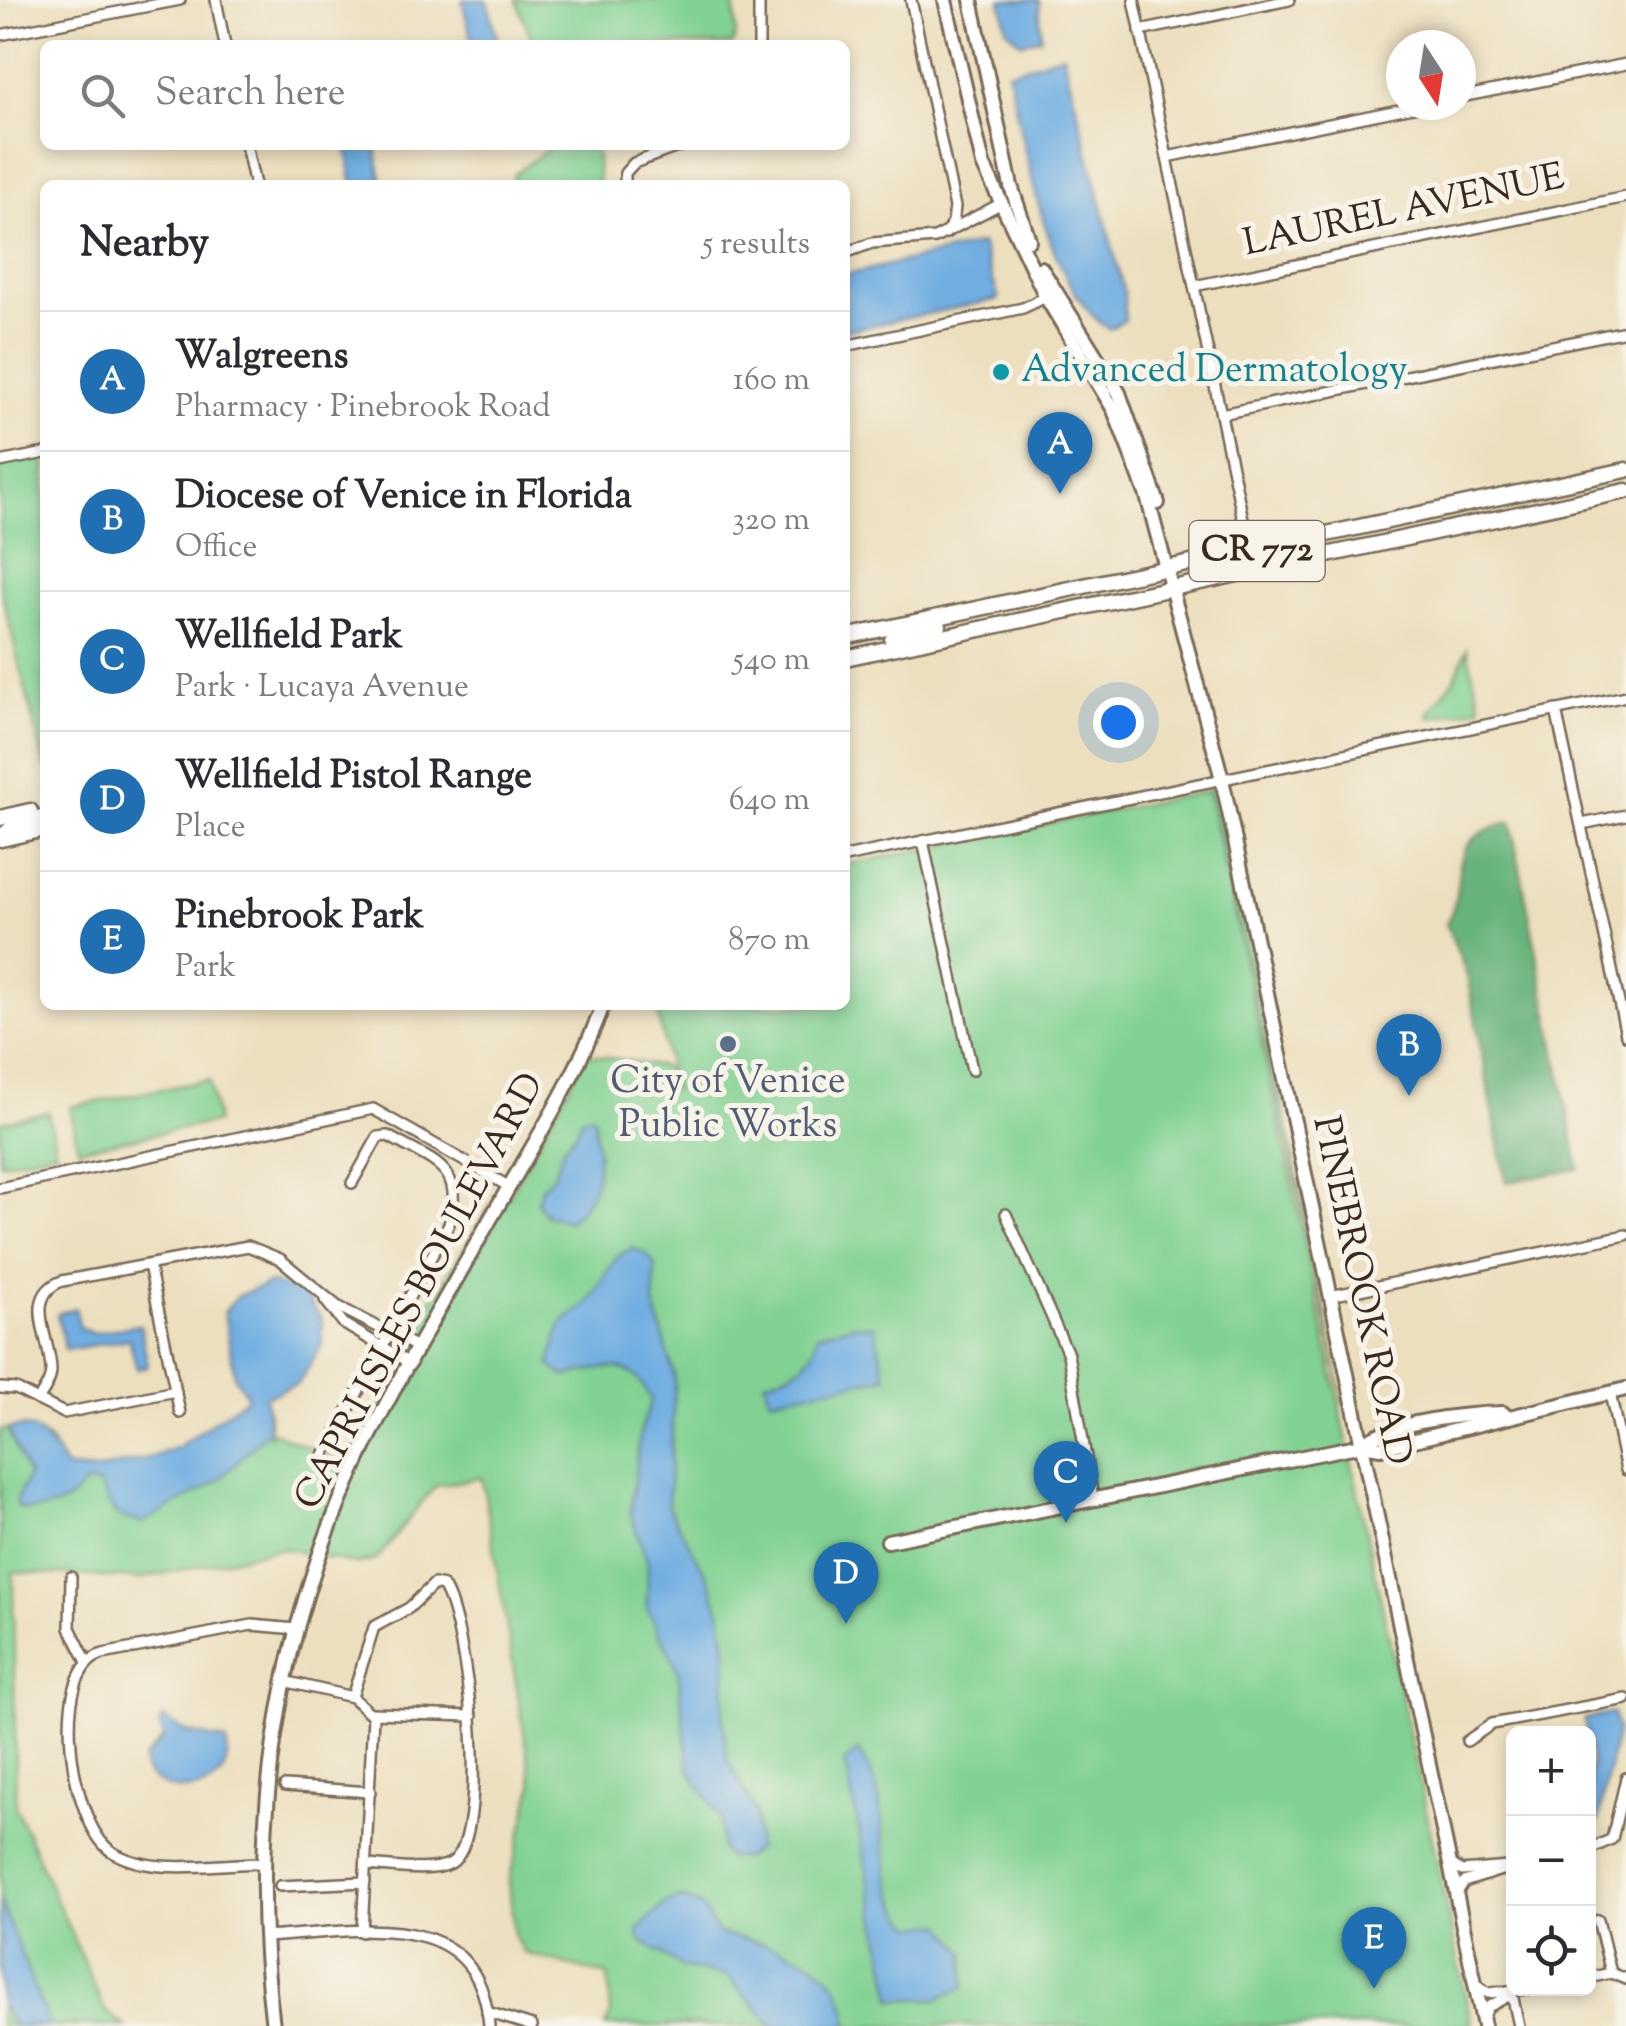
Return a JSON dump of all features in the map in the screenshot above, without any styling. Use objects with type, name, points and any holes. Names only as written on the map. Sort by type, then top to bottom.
[{"type":"main road","name":"CR 772","points":[[850,636],[1626,470]]},
{"type":"main road","name":"CR 772","points":[[850,653],[1626,491]]},
{"type":"main road","points":[[880,650],[894,640],[968,611]]},
{"type":"main road","points":[[850,652],[870,645],[888,628]]},
{"type":"main road","points":[[0,818],[40,809]]},
{"type":"main road","points":[[0,839],[17,824],[40,818]]},
{"type":"main road","points":[[0,839],[40,830]]},
{"type":"street","points":[[0,35],[180,0]]},
{"type":"street","points":[[216,0],[224,40]]},
{"type":"street","points":[[759,40],[760,0]]},
{"type":"street","points":[[912,0],[955,207],[954,222],[946,233]]},
{"type":"street","name":"PINEBROOK ROAD","points":[[945,0],[978,149],[1046,297],[1100,381],[1138,456]]},
{"type":"street","name":"PINEBROOK ROAD","points":[[972,0],[1023,227],[1057,298],[1119,393],[1168,548],[1167,570],[1222,779],[1483,2024]]},
{"type":"street","points":[[1134,0],[1250,552]]},
{"type":"street","points":[[1140,31],[1289,0]]},
{"type":"street","points":[[1476,94],[1626,64]]},
{"type":"street","points":[[1167,157],[1386,113]]},
{"type":"street","points":[[247,150],[254,180]]},
{"type":"street","points":[[624,180],[634,163],[669,150]]},
{"type":"street","name":"LAUREL AVENUE","points":[[1194,286],[1626,197]]},
{"type":"street","points":[[850,250],[872,243],[935,238],[1002,203]]},
{"type":"street","points":[[955,207],[972,216]]},
{"type":"street","points":[[850,345],[1025,307],[1046,297]]},
{"type":"street","points":[[1221,414],[1626,330]]},
{"type":"street","points":[[0,462],[40,454]]},
{"type":"street","points":[[850,857],[1626,696]]},
{"type":"street","points":[[1556,710],[1626,1035]]},
{"type":"street","points":[[1582,824],[1626,815]]},
{"type":"street","points":[[923,841],[972,1070]]},
{"type":"street","name":"CAPRI ISLES BOULEVARD","points":[[273,2026],[262,1863],[269,1770],[296,1629],[355,1466],[600,1010]]},
{"type":"street","points":[[0,1188],[373,1109],[508,1186]]},
{"type":"street","points":[[320,1462],[449,1224],[456,1187],[446,1170],[382,1135],[352,1183]]},
{"type":"street","points":[[1006,1214],[1068,1354],[1093,1498]]},
{"type":"street","points":[[1330,1296],[1626,1235]]},
{"type":"street","points":[[38,1400],[51,1374],[40,1308],[48,1289],[62,1282],[248,1246],[280,1259],[324,1298],[344,1324],[410,1364]]},
{"type":"street","points":[[149,1265],[180,1412]]},
{"type":"street","points":[[324,1298],[419,1348]]},
{"type":"street","points":[[0,1388],[11,1388],[72,1413],[176,1391]]},
{"type":"street","points":[[888,1540],[1362,1444],[1378,1434],[1467,1415],[1515,1412],[1626,1390]]},
{"type":"street","points":[[1610,1393],[1626,1470]]},
{"type":"street","points":[[71,1577],[70,1628],[86,1660]]},
{"type":"street","points":[[352,1697],[374,1627],[409,1608],[430,1586],[439,1584],[448,1592],[472,1716],[474,1785],[456,1858],[440,1866],[366,1865]]},
{"type":"street","points":[[262,1863],[143,1863],[118,1855],[99,1840],[86,1817],[72,1759],[77,1675],[86,1660],[252,1626],[296,1629]]},
{"type":"street","points":[[284,1682],[352,1697],[372,1713],[472,1716]]},
{"type":"street","points":[[1468,1741],[1492,1724],[1626,1699]]},
{"type":"street","points":[[362,1932],[372,1713]]},
{"type":"street","points":[[1596,1846],[1612,1838],[1626,1778]]},
{"type":"street","points":[[285,1786],[370,1792]]},
{"type":"street","points":[[1449,1860],[1462,1871],[1506,1867]]},
{"type":"street","points":[[1456,1894],[1464,1882],[1506,1868]]},
{"type":"street","points":[[280,1886],[365,1882]]},
{"type":"street","points":[[1598,1920],[1611,1973]]},
{"type":"street","points":[[264,1937],[415,1932],[447,1945],[473,1973],[488,2026]]},
{"type":"street","points":[[1596,1976],[1611,1973],[1626,1980]]},
{"type":"street","points":[[1474,1981],[1486,1993],[1506,1994]]},
{"type":"street","points":[[1483,2024],[1488,2007],[1511,1996]]},
{"type":"street","points":[[1512,1996],[1518,2026]]},
{"type":"street","points":[[487,2012],[532,2026]]},
{"type":"green space","points":[[516,0],[734,0],[734,40],[532,40]]},
{"type":"green space","points":[[546,150],[596,150],[599,180],[512,180],[514,174]]},
{"type":"green space","points":[[40,450],[40,749],[0,586],[0,459]]},
{"type":"green space","points":[[1467,649],[1481,707],[1430,718],[1428,714],[1454,679]]},
{"type":"green space","points":[[1217,782],[1344,1405],[1209,786]]},
{"type":"green space","points":[[1208,791],[1472,2026],[605,2026],[611,2014],[608,1976],[524,1953],[514,1935],[509,1881],[533,1786],[482,1478],[436,1485],[376,1560],[356,1564],[281,1548],[139,1579],[13,1572],[16,1808],[105,2011],[125,2026],[0,2026],[0,1430],[26,1427],[49,1440],[66,1468],[94,1471],[178,1447],[248,1397],[268,1411],[269,1436],[273,1432],[347,1464],[421,1316],[493,1203],[373,1442],[587,1054],[665,1067],[674,1092],[657,1010],[850,1010],[850,864]]},
{"type":"green space","points":[[1511,822],[1579,1169],[1506,1182],[1467,975],[1446,923],[1465,851],[1473,839]]},
{"type":"green space","points":[[209,1080],[217,1122],[78,1149],[70,1107]]},
{"type":"green space","points":[[48,1112],[56,1151],[0,1163],[0,1122]]},
{"type":"water","points":[[462,0],[487,0],[498,40],[472,40]]},
{"type":"water","points":[[1001,0],[1039,0],[1041,37],[1022,43],[1007,29]]},
{"type":"water","points":[[1063,54],[1124,293],[1125,320],[1109,329],[1087,310],[1054,249],[1030,173],[1008,72]]},
{"type":"water","points":[[347,150],[377,150],[381,180],[352,180]]},
{"type":"water","points":[[981,244],[999,299],[850,330],[850,274]]},
{"type":"water","points":[[581,1117],[594,1117],[597,1148],[597,1174],[589,1197],[569,1221],[546,1215],[537,1202],[542,1187],[554,1175],[564,1146],[578,1130]]},
{"type":"water","points":[[633,1248],[649,1256],[655,1266],[654,1303],[675,1378],[668,1507],[709,1579],[721,1614],[727,1653],[723,1716],[727,1758],[756,1813],[757,1849],[745,1858],[728,1858],[721,1850],[721,1819],[689,1769],[678,1670],[647,1608],[648,1563],[630,1513],[640,1434],[651,1400],[643,1385],[625,1370],[603,1368],[564,1376],[550,1365],[561,1324],[589,1302],[617,1257]]},
{"type":"water","points":[[270,1283],[303,1293],[322,1320],[322,1345],[299,1383],[265,1397],[269,1430],[218,1481],[142,1523],[116,1515],[98,1484],[85,1484],[56,1506],[38,1510],[18,1508],[16,1502],[28,1476],[8,1430],[18,1427],[35,1431],[50,1444],[66,1468],[94,1471],[178,1447],[248,1397],[235,1377],[224,1313],[237,1296]]},
{"type":"water","points":[[75,1308],[80,1328],[92,1333],[140,1325],[148,1366],[137,1369],[129,1339],[65,1350],[57,1314]]},
{"type":"water","points":[[853,1325],[874,1326],[886,1377],[770,1399],[765,1381],[807,1361],[817,1334]]},
{"type":"water","points":[[1613,1713],[1617,1729],[1596,1824],[1596,1726],[1585,1726],[1584,1719]]},
{"type":"water","points":[[164,1718],[186,1732],[226,1741],[227,1758],[213,1782],[186,1790],[171,1788],[145,1771],[144,1758],[164,1738],[160,1722]]},
{"type":"water","points":[[858,1751],[877,1792],[886,1862],[899,1907],[913,1926],[943,1924],[965,1952],[965,1987],[937,1999],[893,1999],[845,1762]]},
{"type":"water","points":[[682,1898],[702,1906],[718,1934],[783,1950],[821,1969],[835,1984],[844,2003],[848,2026],[774,2026],[727,1976],[681,1967],[639,1939],[638,1930],[665,1903]]},
{"type":"water","points":[[0,1900],[49,2026],[13,2026],[0,2004]]},
{"type":"place","name":"Advanced Dermatology","points":[[1001,372]]},
{"type":"place","name":"Walgreens","points":[[1060,494]]},
{"type":"place","name":"City of Venice Public Works","points":[[728,1044]]},
{"type":"place","name":"Diocese of Venice in Florida","points":[[1409,1096]]},
{"type":"place","name":"Wellfield Park","points":[[1066,1523]]},
{"type":"place","name":"Wellfield Pistol Range","points":[[846,1624]]},
{"type":"place","name":"Pinebrook Park","points":[[1374,1989]]}]
